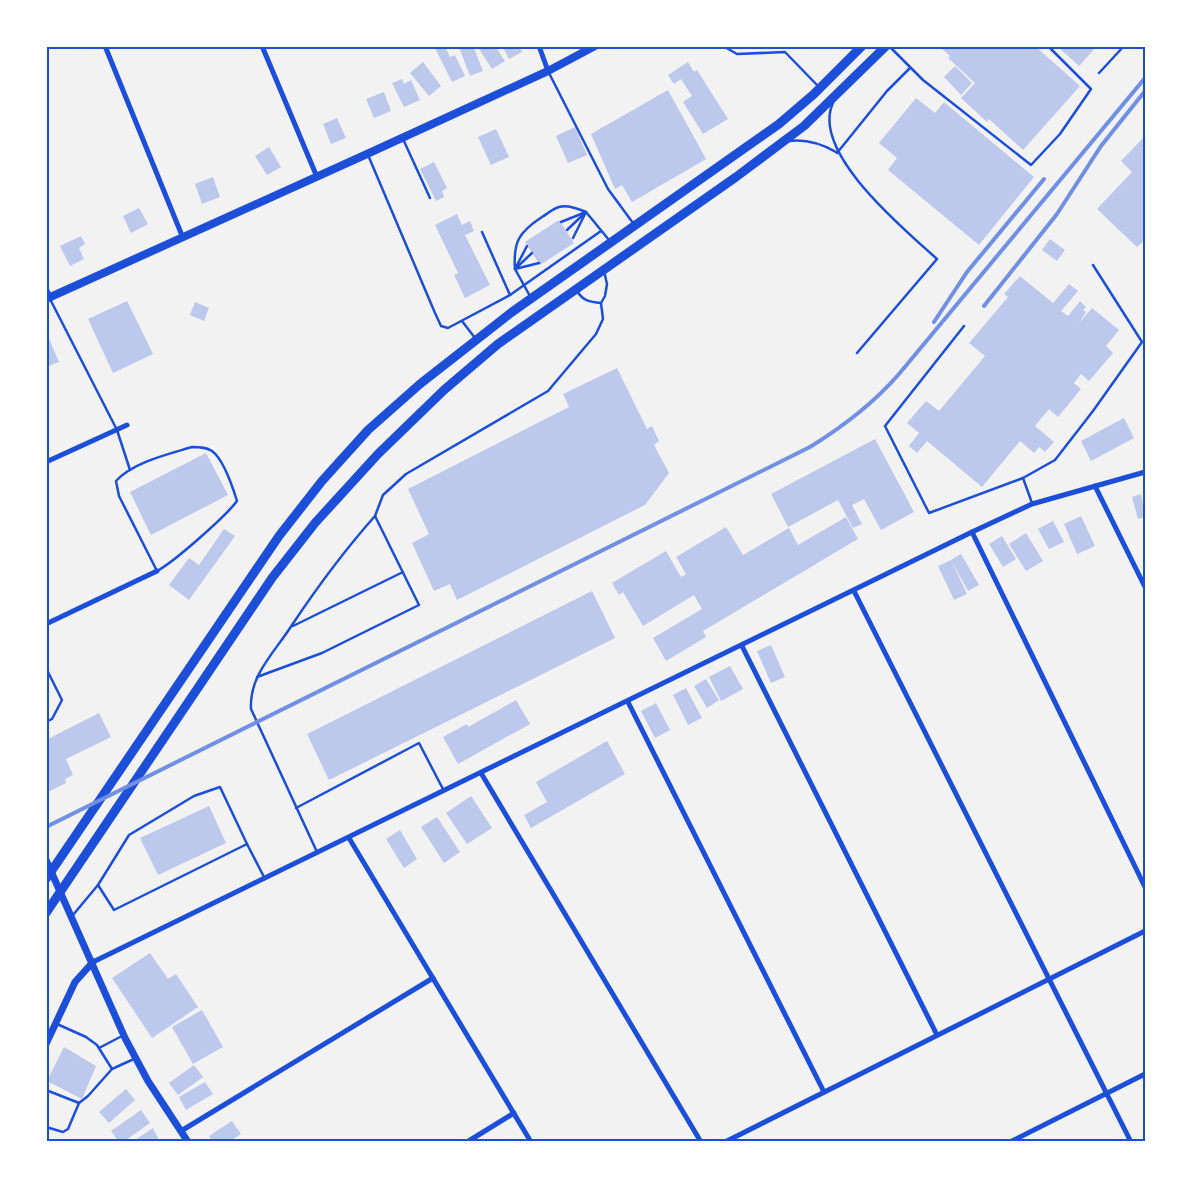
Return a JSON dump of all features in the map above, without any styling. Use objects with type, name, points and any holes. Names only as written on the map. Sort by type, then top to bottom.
[{"type":"highway","points":[[46,879],[252,574],[307,499],[385,415],[476,340],[760,138],[821,88],[862,46]]},
{"type":"highway","points":[[46,913],[272,578],[315,523],[351,482],[410,421],[456,379],[504,340],[781,144],[838,94],[887,46]]},
{"type":"main road","points":[[48,298],[403,138],[595,46]]},
{"type":"street","points":[[105,46],[183,238]]},
{"type":"street","points":[[262,46],[317,177]]},
{"type":"street","points":[[538,46],[548,70]]},
{"type":"street","points":[[46,288],[48,298]]},
{"type":"street","points":[[46,462],[127,425]]},
{"type":"street","points":[[46,1044],[77,979],[93,962],[1032,504],[1145,472]]},
{"type":"street","points":[[1095,486],[1145,587]]},
{"type":"street","points":[[972,532],[1145,887]]},
{"type":"street","points":[[46,624],[157,571]]},
{"type":"street","points":[[854,591],[1132,1142]]},
{"type":"street","points":[[742,646],[937,1035]]},
{"type":"street","points":[[628,702],[824,1092]]},
{"type":"street","points":[[481,773],[701,1142]]},
{"type":"street","points":[[349,838],[531,1142]]},
{"type":"street","points":[[46,860],[124,1035],[136,1058],[188,1142]]},
{"type":"street","points":[[724,1142],[1145,931]]},
{"type":"street","points":[[181,1132],[433,978]]},
{"type":"street","points":[[1010,1142],[1145,1074]]},
{"type":"street","points":[[467,1142],[514,1113]]},
{"type":"lane","points":[[723,46],[737,54],[785,52],[821,88]]},
{"type":"lane","points":[[887,46],[910,68],[1031,165],[1060,134],[1091,89],[1048,46]]},
{"type":"lane","points":[[1099,72],[1124,46]]},
{"type":"lane","points":[[837,153],[887,91],[910,68]]},
{"type":"lane","points":[[548,70],[608,188],[635,226]]},
{"type":"lane","points":[[838,94],[832,106],[828,122],[831,139],[837,153],[886,213],[937,258],[857,353]]},
{"type":"lane","points":[[403,138],[430,198]]},
{"type":"lane","points":[[781,144],[800,140],[822,146],[837,153]]},
{"type":"lane","points":[[367,154],[400,235],[441,326],[448,328],[510,295],[601,230]]},
{"type":"lane","points":[[532,299],[515,269],[514,251],[518,238],[535,222],[560,206],[586,212],[611,243]]},
{"type":"lane","points":[[561,222],[586,212]]},
{"type":"lane","points":[[566,230],[586,212]]},
{"type":"lane","points":[[573,238],[586,212]]},
{"type":"lane","points":[[482,232],[510,295]]},
{"type":"lane","points":[[515,269],[527,246]]},
{"type":"lane","points":[[515,269],[532,253]]},
{"type":"lane","points":[[515,269],[539,263]]},
{"type":"lane","points":[[964,326],[885,426],[929,513],[1023,478],[1054,460],[1093,411],[1142,342],[1093,265]]},
{"type":"lane","points":[[317,853],[251,709],[250,694],[257,678],[329,569],[375,516],[383,495],[406,474],[548,391],[596,334],[603,319],[601,303],[605,296],[607,284],[603,269]]},
{"type":"lane","points":[[576,288],[581,298],[589,302],[601,303]]},
{"type":"lane","points":[[48,298],[117,430],[131,471]]},
{"type":"lane","points":[[462,321],[476,340]]},
{"type":"lane","points":[[204,447],[216,454],[231,482],[237,501],[195,541],[157,571],[138,536],[116,486],[116,481],[131,471],[171,453],[204,447]]},
{"type":"lane","points":[[1023,478],[1032,504]]},
{"type":"lane","points":[[257,678],[322,653],[420,605],[375,516]]},
{"type":"lane","points":[[291,627],[403,572]]},
{"type":"lane","points":[[46,668],[62,700],[52,719],[46,722]]},
{"type":"lane","points":[[296,808],[419,743],[444,791]]},
{"type":"lane","points":[[72,916],[98,885],[129,835],[209,789],[220,788],[265,878]]},
{"type":"lane","points":[[98,885],[114,910],[247,844]]},
{"type":"lane","points":[[56,1023],[86,1037],[99,1048],[112,1069]]},
{"type":"lane","points":[[99,1048],[124,1035]]},
{"type":"lane","points":[[46,1127],[63,1132],[68,1129],[79,1103],[88,1096],[112,1069],[136,1058]]},
{"type":"lane","points":[[46,1090],[79,1103]]},
{"type":"building","points":[[434,46],[445,46],[450,57],[455,55],[465,76],[452,82]]},
{"type":"building","points":[[473,46],[483,71],[470,76],[459,47]]},
{"type":"building","points":[[477,46],[495,46],[505,61],[492,69]]},
{"type":"building","points":[[502,46],[519,46],[522,52],[509,59]]},
{"type":"building","points":[[939,46],[1035,46],[1080,86],[1023,150],[989,119],[987,122],[961,98],[975,83],[948,58],[950,56]]},
{"type":"building","points":[[1057,46],[1097,46],[1079,66]]},
{"type":"building","points":[[423,62],[441,86],[429,96],[410,73]]},
{"type":"building","points":[[688,62],[694,72],[697,70],[728,119],[703,134],[683,102],[692,96],[681,79],[674,84],[668,75]]},
{"type":"building","points":[[955,66],[972,83],[961,95],[944,77]]},
{"type":"building","points":[[402,79],[404,84],[411,80],[420,100],[404,107],[392,83]]},
{"type":"building","points":[[668,90],[706,159],[632,202],[622,185],[615,189],[591,134]]},
{"type":"building","points":[[384,92],[391,111],[374,118],[366,99]]},
{"type":"building","points":[[916,98],[935,113],[944,102],[1034,177],[979,245],[888,170],[897,158],[879,143]]},
{"type":"building","points":[[337,118],[346,138],[331,144],[323,124]]},
{"type":"building","points":[[575,127],[587,155],[568,163],[556,136]]},
{"type":"building","points":[[496,129],[509,157],[491,165],[478,137]]},
{"type":"building","points":[[1145,136],[1145,240],[1137,247],[1097,209],[1132,172],[1121,161]]},
{"type":"building","points":[[269,147],[281,167],[267,175],[255,156]]},
{"type":"building","points":[[434,162],[447,188],[442,191],[444,197],[436,201],[420,169]]},
{"type":"building","points":[[213,177],[220,197],[202,204],[195,184]]},
{"type":"building","points":[[139,208],[148,224],[131,233],[123,216]]},
{"type":"building","points":[[457,214],[462,225],[470,221],[474,231],[465,235],[490,285],[465,298],[454,275],[458,273],[435,225]]},
{"type":"building","points":[[559,220],[574,243],[540,265],[525,242]]},
{"type":"building","points":[[81,236],[85,244],[79,248],[84,259],[70,266],[60,246]]},
{"type":"building","points":[[1050,239],[1065,250],[1057,261],[1042,250]]},
{"type":"building","points":[[1020,276],[1053,303],[1069,284],[1078,291],[1061,311],[1068,316],[1080,301],[1086,307],[1083,310],[1086,312],[1079,323],[1092,308],[1119,330],[1106,346],[1113,353],[1089,381],[1081,374],[1074,383],[1081,389],[1058,417],[1049,409],[1035,426],[1054,442],[1045,452],[1039,447],[1034,453],[1020,441],[982,487],[927,441],[917,453],[909,446],[919,433],[907,423],[926,401],[939,411],[985,356],[969,343],[1008,297],[1004,294]]},
{"type":"building","points":[[127,301],[153,354],[113,373],[88,319]]},
{"type":"building","points":[[195,302],[209,308],[204,321],[190,315]]},
{"type":"building","points":[[46,332],[59,362],[46,367]]},
{"type":"building","points":[[617,368],[647,429],[652,426],[659,441],[654,445],[669,473],[645,505],[457,600],[450,584],[434,591],[412,543],[429,534],[408,489],[569,407],[563,394]]},
{"type":"building","points":[[1124,418],[1134,438],[1091,461],[1081,441]]},
{"type":"building","points":[[875,439],[914,512],[881,530],[864,499],[852,505],[862,524],[853,528],[838,500],[788,527],[771,494]]},
{"type":"building","points":[[206,453],[228,495],[151,535],[130,492]]},
{"type":"building","points":[[1141,494],[1145,517],[1138,519],[1132,497]]},
{"type":"building","points":[[1081,516],[1095,546],[1077,554],[1064,524]]},
{"type":"building","points":[[846,517],[858,539],[703,631],[706,637],[666,661],[653,638],[702,609],[694,595],[643,626],[623,592],[619,595],[612,583],[666,551],[681,577],[686,574],[676,557],[726,527],[743,555],[789,528],[798,545]]},
{"type":"building","points":[[1053,521],[1064,542],[1049,549],[1038,529]]},
{"type":"building","points":[[224,529],[235,536],[189,600],[169,585],[189,558],[199,565]]},
{"type":"building","points":[[1026,533],[1043,561],[1026,571],[1009,544]]},
{"type":"building","points":[[1002,536],[1016,559],[1003,567],[989,544]]},
{"type":"building","points":[[961,554],[979,585],[968,591],[951,560]]},
{"type":"building","points":[[951,560],[967,594],[954,600],[938,566]]},
{"type":"building","points":[[592,591],[615,638],[329,780],[307,734]]},
{"type":"building","points":[[771,645],[785,677],[771,683],[757,651]]},
{"type":"building","points":[[730,666],[743,689],[721,701],[709,677]]},
{"type":"building","points":[[706,679],[719,700],[707,708],[694,686]]},
{"type":"building","points":[[686,688],[702,718],[688,725],[673,695]]},
{"type":"building","points":[[516,700],[530,724],[458,764],[443,737],[467,724],[468,727]]},
{"type":"building","points":[[656,703],[670,730],[655,738],[641,711]]},
{"type":"building","points":[[99,713],[111,737],[66,759],[73,775],[65,779],[66,783],[46,793],[46,740]]},
{"type":"building","points":[[607,741],[625,774],[531,828],[524,815],[547,802],[536,782]]},
{"type":"building","points":[[471,796],[492,828],[467,844],[446,813]]},
{"type":"building","points":[[209,806],[226,843],[158,875],[140,838]]},
{"type":"building","points":[[437,817],[460,852],[444,863],[421,827]]},
{"type":"building","points":[[400,830],[417,859],[404,868],[386,839]]},
{"type":"building","points":[[150,953],[168,979],[176,974],[198,1007],[152,1038],[112,978]]},
{"type":"building","points":[[202,1010],[223,1047],[193,1064],[172,1027]]},
{"type":"building","points":[[64,1047],[96,1066],[82,1099],[47,1081]]},
{"type":"building","points":[[194,1065],[203,1077],[178,1095],[169,1083]]},
{"type":"building","points":[[205,1082],[213,1094],[186,1110],[179,1097]]},
{"type":"building","points":[[126,1089],[135,1100],[109,1123],[99,1112]]},
{"type":"building","points":[[141,1110],[150,1123],[123,1142],[119,1142],[111,1131]]},
{"type":"building","points":[[232,1121],[241,1134],[229,1142],[213,1142],[209,1136]]},
{"type":"building","points":[[153,1128],[160,1142],[132,1142]]},
{"type":"railway","points":[[46,827],[810,447],[835,431],[858,414],[899,374],[1145,78]]},
{"type":"railway","points":[[984,306],[1057,214],[1101,146],[1145,91]]},
{"type":"railway","points":[[934,322],[967,272],[1044,179]]}]
